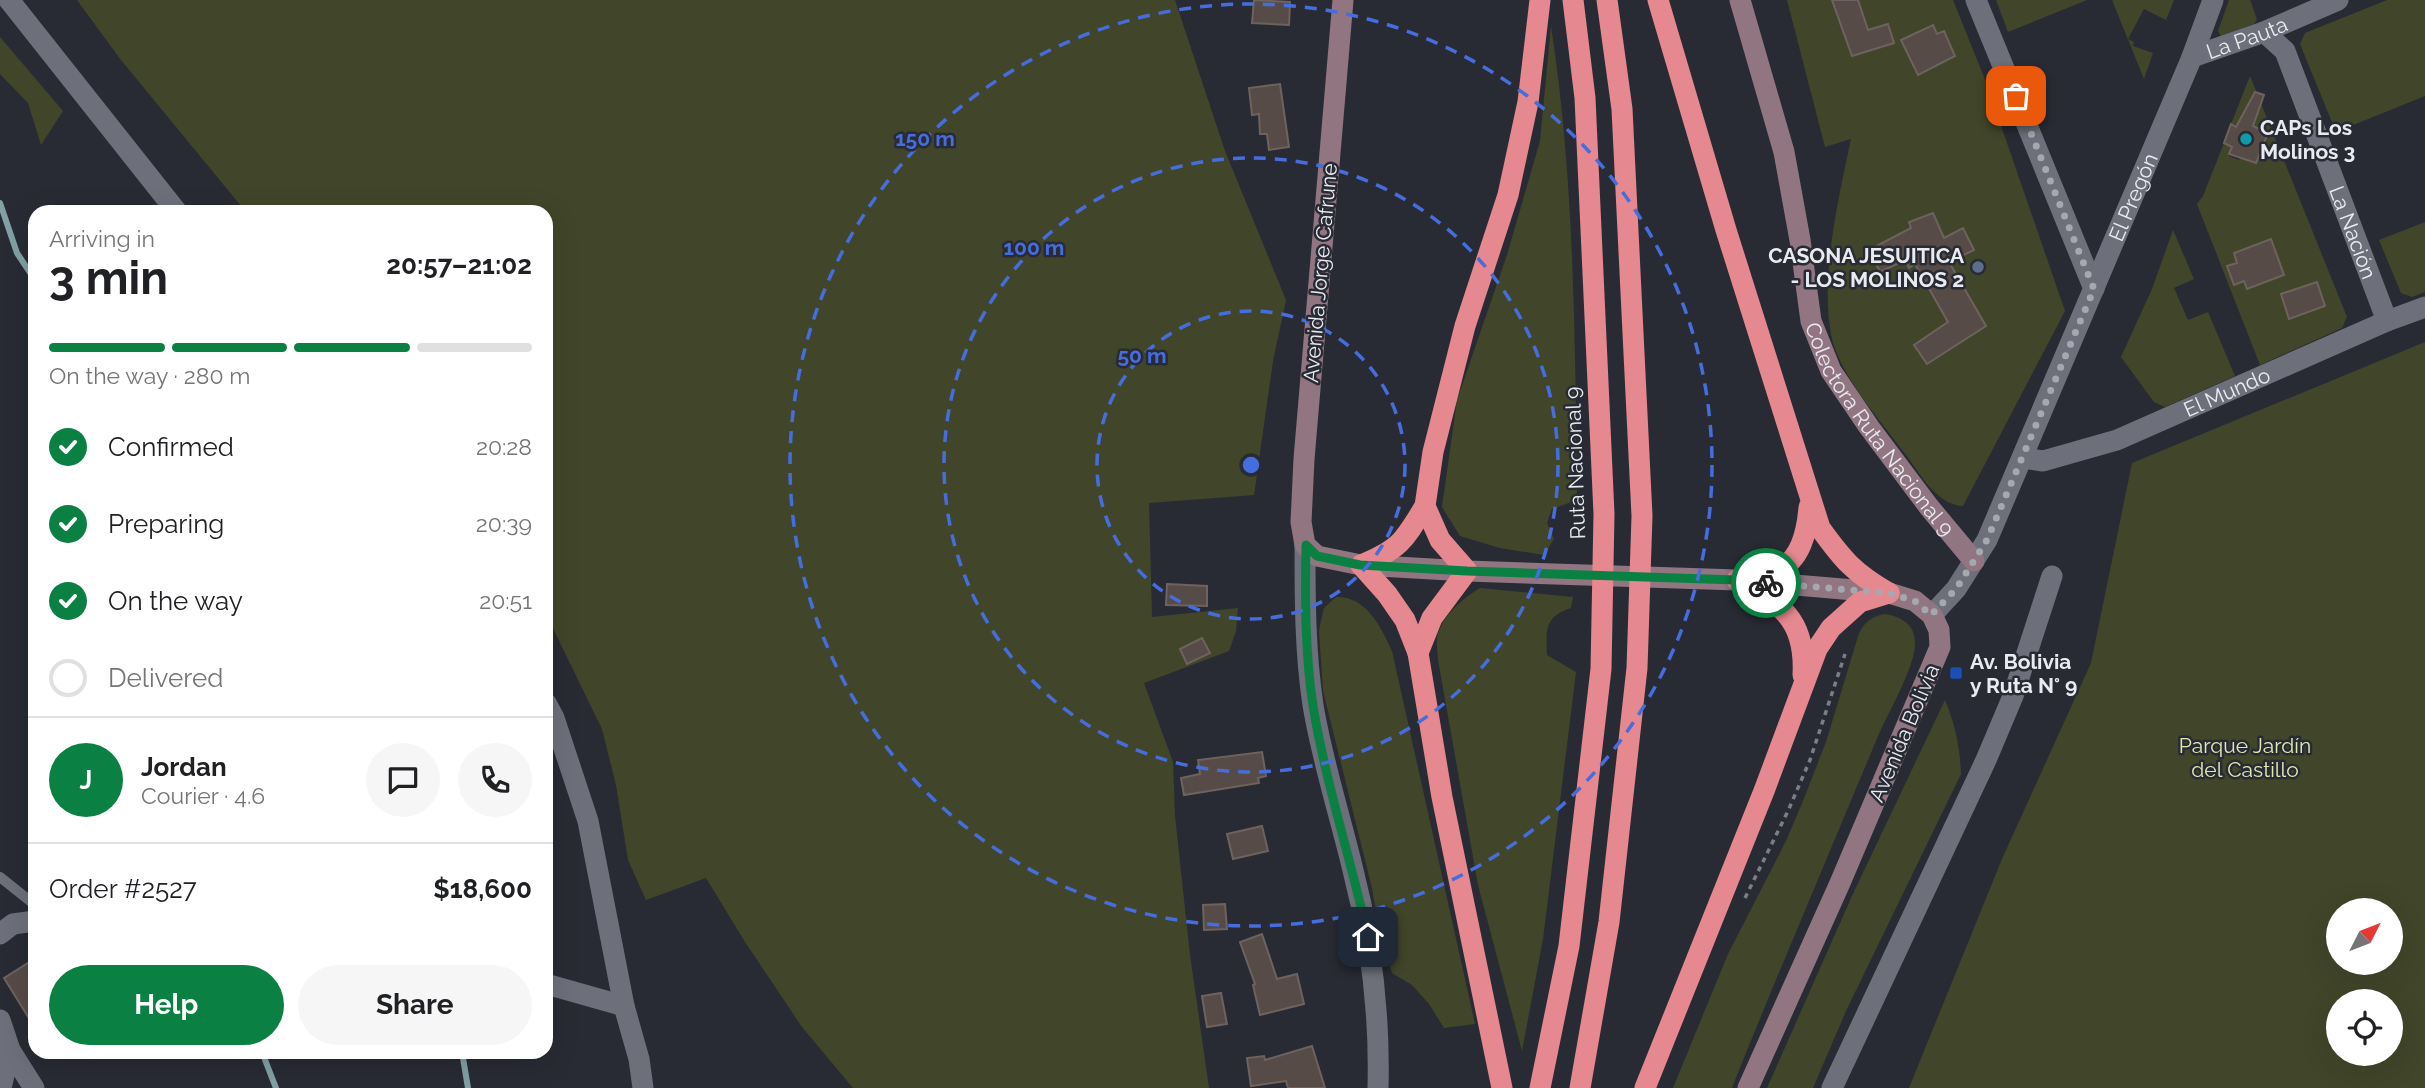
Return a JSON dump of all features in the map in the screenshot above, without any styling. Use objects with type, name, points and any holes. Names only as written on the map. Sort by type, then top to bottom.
[{"type":"highway","points":[[1502,1088],[1442,797],[1418,653],[1405,620],[1387,594],[1360,565],[1387,554],[1406,538],[1425,506],[1433,452],[1462,339],[1508,195],[1528,102],[1540,0]]},
{"type":"highway","name":"Ruta Nacional 9","points":[[1541,1088],[1569,946],[1601,670],[1604,514],[1585,98],[1573,0]]},
{"type":"highway","points":[[1580,1088],[1609,922],[1637,668],[1643,516],[1622,109],[1607,0]]},
{"type":"highway","points":[[1658,0],[1726,230],[1820,528],[1841,557],[1863,578],[1889,593]]},
{"type":"highway","points":[[1737,580],[1776,572],[1795,557],[1805,538],[1810,496]]},
{"type":"highway","points":[[1418,653],[1432,618],[1467,571],[1440,540],[1425,506]]},
{"type":"highway","points":[[1737,580],[1773,600],[1788,614],[1800,633],[1804,655],[1802,691]]},
{"type":"highway","points":[[1645,1088],[1817,649],[1831,628],[1860,602],[1889,593]]},
{"type":"street","points":[[9,0],[171,205]]},
{"type":"street","name":"Avenida Jorge Cafrune","points":[[1306,545],[1301,522],[1304,459],[1343,0]]},
{"type":"street","name":"Colectora Ruta Nacional 9","points":[[1740,0],[1784,152],[1811,321],[1831,371],[1906,477],[1974,561]]},
{"type":"street","points":[[1976,0],[2094,289]]},
{"type":"street","name":"El Pregón","points":[[1931,615],[1956,589],[1987,540],[2192,57],[2213,0]]},
{"type":"street","name":"La Pauta","points":[[2192,57],[2264,32],[2338,0]]},
{"type":"street","name":"La Nación","points":[[2264,32],[2285,51],[2387,321]]},
{"type":"street","name":"El Mundo","points":[[2023,458],[2043,461],[2117,440],[2387,321],[2425,307]]},
{"type":"street","points":[[1306,545],[1317,556],[1360,565],[1737,580],[1889,593],[1915,601],[1931,615]]},
{"type":"street","points":[[1306,545],[1305,616],[1313,705],[1330,786],[1368,937],[1376,993],[1378,1088]]},
{"type":"street","points":[[1832,1088],[1986,760],[2013,696],[2052,576]]},
{"type":"street","name":"Avenida Bolivia","points":[[1748,1088],[1941,647],[1939,630],[1931,615]]},
{"type":"street","points":[[553,716],[588,821],[643,1088]]},
{"type":"street","points":[[0,934],[13,925],[28,922]]},
{"type":"street","points":[[553,986],[624,1006]]},
{"type":"street","points":[[0,1020],[10,1050],[34,1088]]},
{"type":"street","points":[[1,1088],[10,1050]]},
{"type":"lane","points":[[0,877],[28,899]]},
{"type":"green space","points":[[77,0],[1175,0],[1225,151],[1286,300],[1273,361],[1254,495],[1149,503],[1152,617],[1238,608],[1236,631],[1229,651],[1144,683],[1173,762],[1175,816],[1190,955],[1209,1088],[853,1088],[802,1027],[706,878],[646,900],[628,860],[616,785],[602,729],[553,628],[553,205],[240,205],[121,60]]},
{"type":"green space","points":[[1787,0],[1953,0],[1986,82],[2065,311],[1963,506],[1937,495],[1924,480],[1851,381],[1835,349],[1828,311],[1829,262],[1836,210],[1851,139],[1825,147]]},
{"type":"green space","points":[[1996,0],[2087,0],[2008,32]]},
{"type":"green space","points":[[2112,0],[2174,0],[2166,20],[2144,9],[2128,39],[2134,42],[2133,46],[2153,53],[2144,79]]},
{"type":"green space","points":[[2229,0],[2250,0],[2257,19],[2254,24],[2221,36],[2218,31]]},
{"type":"green space","points":[[2387,0],[2425,0],[2425,96],[2336,132],[2300,44],[2305,33]]},
{"type":"green space","points":[[1551,26],[1569,203],[1577,500],[1552,509],[1547,523],[1554,539],[1544,555],[1500,548],[1460,536],[1442,507],[1457,400],[1507,255],[1540,141]]},
{"type":"green space","points":[[0,37],[63,111],[41,145],[28,103],[0,74]]},
{"type":"green space","points":[[2250,76],[2347,317],[2342,328],[2260,365],[2197,204],[2203,196],[2224,143],[2232,147],[2229,156],[2239,160],[2242,151],[2244,159],[2256,163],[2268,133],[2242,117],[2236,127],[2231,124]]},
{"type":"green space","points":[[2425,222],[2425,292],[2412,297],[2401,293],[2379,240]]},
{"type":"green space","points":[[2173,230],[2194,279],[2174,288],[2188,320],[2208,312],[2235,376],[2165,407],[2154,402],[2121,357],[2152,289]]},
{"type":"green space","name":"Parque Jardín del Castillo","points":[[2425,342],[2425,1088],[1909,1088],[2002,859],[2091,663],[2132,463]]},
{"type":"green space","points":[[1480,588],[1573,597],[1571,608],[1551,620],[1547,632],[1547,655],[1576,672],[1543,939],[1522,1051],[1478,885],[1438,660],[1437,638],[1443,623],[1460,603]]},
{"type":"green space","points":[[1336,597],[1347,598],[1364,607],[1383,632],[1392,651],[1475,1024],[1444,1028],[1429,1004],[1412,985],[1392,973],[1379,929],[1372,888],[1323,691],[1319,630],[1324,608]]},
{"type":"green space","points":[[1884,614],[1901,619],[1912,630],[1915,642],[1911,664],[1878,736],[1732,1088],[1673,1088],[1728,954],[1786,841],[1803,801],[1826,742],[1859,633],[1869,620]]},
{"type":"green space","points":[[1945,700],[1956,736],[1961,774],[1846,1011],[1813,1088],[1767,1088],[1852,896]]},
{"type":"building","points":[[1254,0],[1290,2],[1289,25],[1252,23]]},
{"type":"building","points":[[1832,0],[1858,0],[1868,30],[1888,24],[1894,43],[1852,56]]},
{"type":"building","points":[[1933,25],[1937,34],[1944,31],[1955,56],[1918,75],[1901,40]]},
{"type":"building","points":[[1280,84],[1289,147],[1269,150],[1267,134],[1260,134],[1259,114],[1252,115],[1249,88]]},
{"type":"building","name":"CAPs Los Molinos 3","points":[[2255,92],[2264,95],[2253,126],[2268,133],[2256,163],[2229,154],[2232,147],[2224,143],[2231,124],[2236,127]]},
{"type":"building","name":"CASONA JESUITICA - LOS MOLINOS 2","points":[[1933,213],[1944,238],[1963,228],[1974,250],[1949,262],[1986,326],[1927,364],[1914,345],[1948,322],[1915,264],[1909,268],[1905,260],[1880,272],[1869,250],[1911,228],[1909,222]]},
{"type":"building","points":[[2271,239],[2284,275],[2247,289],[2244,281],[2234,285],[2227,266],[2237,263],[2234,253]]},
{"type":"building","points":[[2317,282],[2325,306],[2289,319],[2281,294]]},
{"type":"building","points":[[1167,584],[1207,586],[1207,606],[1166,605]]},
{"type":"building","points":[[1202,638],[1210,653],[1187,664],[1180,649]]},
{"type":"building","points":[[1262,752],[1266,776],[1258,778],[1259,783],[1184,795],[1181,778],[1200,774],[1198,760]]},
{"type":"building","points":[[1262,826],[1268,851],[1233,859],[1227,834]]},
{"type":"building","points":[[1225,904],[1227,929],[1204,930],[1203,905]]},
{"type":"building","points":[[1262,934],[1277,979],[1297,974],[1304,1004],[1260,1015],[1253,985],[1255,984],[1240,942]]},
{"type":"building","points":[[28,963],[28,1017],[4,978]]},
{"type":"building","points":[[1221,993],[1227,1024],[1207,1027],[1202,996]]},
{"type":"building","points":[[1312,1046],[1325,1088],[1288,1088],[1286,1081],[1251,1086],[1247,1058],[1264,1056],[1265,1060]]},
{"type":"waterway","points":[[0,203],[17,253],[28,270]]},
{"type":"waterway","points":[[265,1059],[276,1088]]},
{"type":"waterway","points":[[463,1059],[468,1088]]},
{"type":"way so far","points":[[1766,583],[1889,593],[1915,601],[1931,615],[1956,589],[1987,540],[2094,289],[2016,96]]},
{"type":"place","name":"CAPs Los Molinos 3","points":[[2246,139]]},
{"type":"place","name":"CASONA JESUITICA - LOS MOLINOS 2","points":[[1978,267]]},
{"type":"place","name":"Av. Bolivia y Ruta N° 9","points":[[1956,673]]},
{"type":"route","points":[[1368,937],[1330,786],[1313,705],[1305,616],[1306,545],[1317,556],[1360,565],[1766,583]]}]
